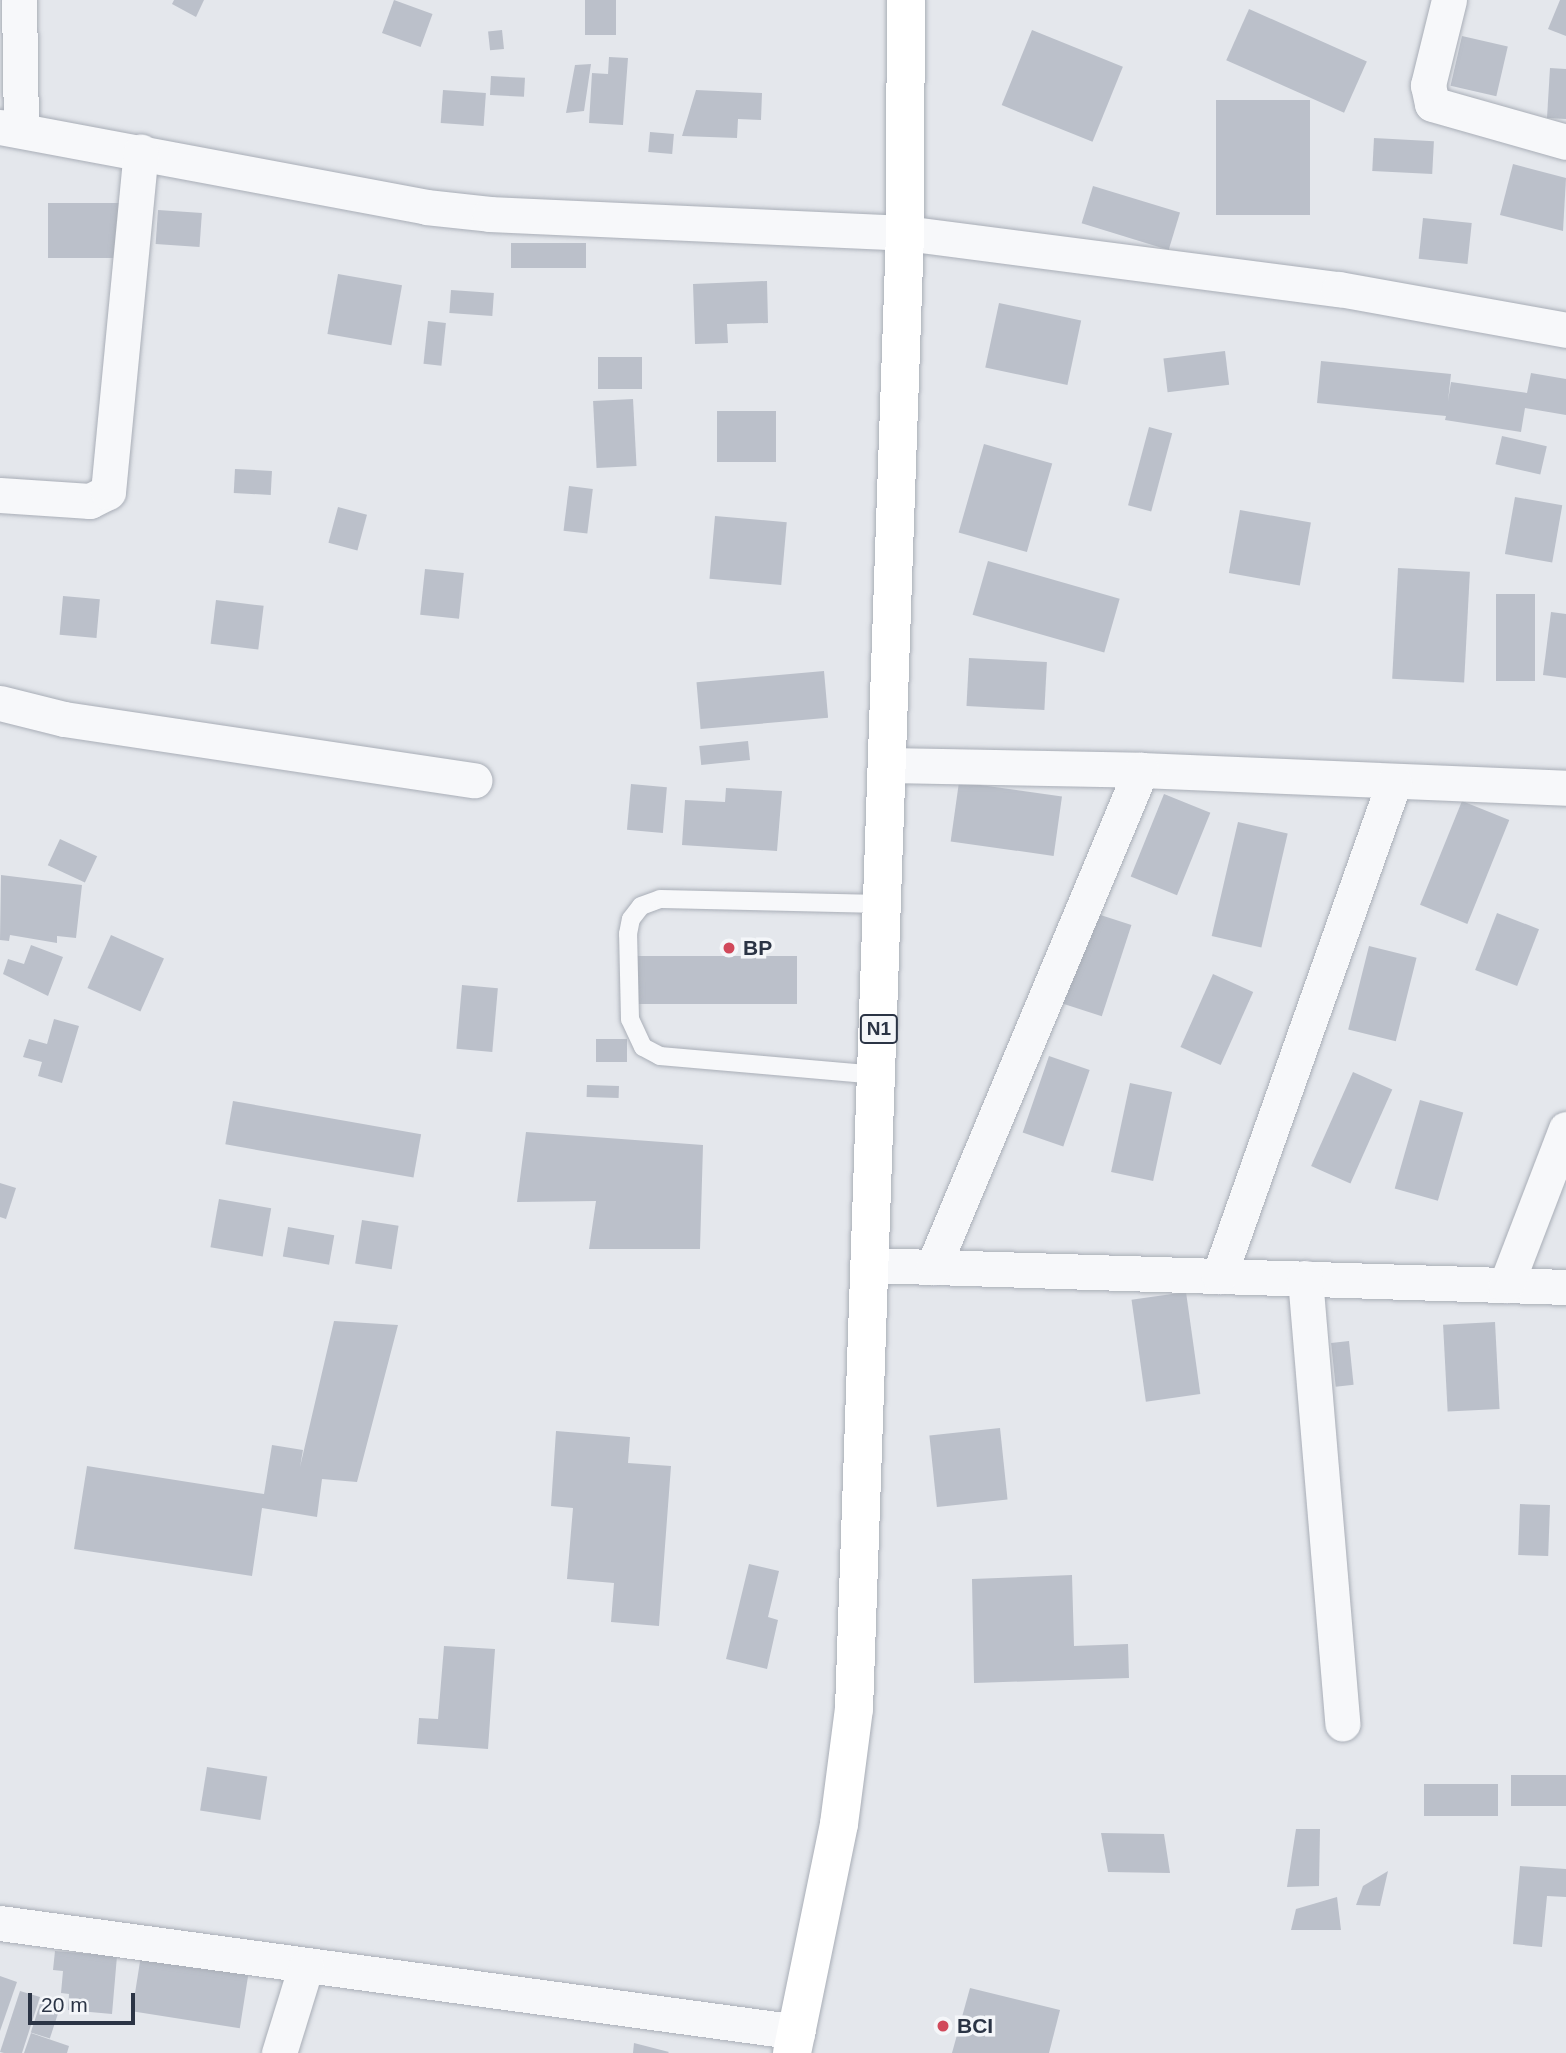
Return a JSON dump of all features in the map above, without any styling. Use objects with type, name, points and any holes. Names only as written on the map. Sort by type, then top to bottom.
[{"type":"highway","name":"N1","points":[[795,2042],[839,1824],[854,1709],[905,233],[906,0]]},
{"type":"street","points":[[19,0],[11,128],[426,207],[490,214],[905,233],[1339,289],[1566,330]]},
{"type":"street","points":[[1449,0],[1428,85],[1432,104],[1566,142]]},
{"type":"street","points":[[0,495],[90,501],[107,492],[141,152]]},
{"type":"street","points":[[0,703],[64,719],[474,780]]},
{"type":"street","points":[[888,765],[1141,769],[1566,788]]},
{"type":"street","points":[[933,1267],[1141,769]]},
{"type":"street","points":[[1219,1276],[1394,782]]},
{"type":"street","points":[[1506,1285],[1566,1129]]},
{"type":"street","points":[[871,1265],[1566,1287]]},
{"type":"street","points":[[1306,1279],[1342,1723]]},
{"type":"street","points":[[0,1923],[306,1966],[795,2042]]},
{"type":"street","points":[[279,2053],[306,1966]]},
{"type":"lane","points":[[878,1074],[660,1056],[642,1047],[630,1019],[628,934],[631,919],[641,906],[660,899],[883,904]]},
{"type":"building","points":[[174,0],[204,0],[196,17],[172,4]]},
{"type":"building","points":[[394,0],[433,14],[421,47],[382,33]]},
{"type":"building","points":[[585,0],[616,0],[616,35],[585,35]]},
{"type":"building","points":[[1560,0],[1566,0],[1566,36],[1548,29]]},
{"type":"building","points":[[1249,9],[1367,61],[1344,113],[1226,60]]},
{"type":"building","points":[[502,30],[504,49],[490,50],[488,31]]},
{"type":"building","points":[[1032,30],[1123,67],[1093,142],[1002,105]]},
{"type":"building","points":[[1462,36],[1508,47],[1496,96],[1451,86]]},
{"type":"building","points":[[609,57],[628,58],[623,125],[589,123],[592,73],[608,74]]},
{"type":"building","points":[[591,64],[584,111],[566,113],[575,65]]},
{"type":"building","points":[[1550,68],[1566,69],[1566,119],[1547,118]]},
{"type":"building","points":[[491,76],[525,78],[524,97],[490,95]]},
{"type":"building","points":[[443,90],[486,93],[484,126],[441,123]]},
{"type":"building","points":[[696,90],[762,93],[761,120],[738,119],[737,138],[682,136]]},
{"type":"building","points":[[1216,100],[1310,100],[1310,215],[1216,215]]},
{"type":"building","points":[[650,132],[674,134],[672,154],[648,152]]},
{"type":"building","points":[[1374,138],[1434,141],[1432,174],[1372,171]]},
{"type":"building","points":[[1513,164],[1566,178],[1563,231],[1500,215]]},
{"type":"building","points":[[1093,186],[1180,213],[1169,250],[1082,223]]},
{"type":"building","points":[[48,203],[123,203],[123,258],[48,258]]},
{"type":"building","points":[[158,210],[202,213],[200,247],[156,244]]},
{"type":"building","points":[[1423,218],[1472,223],[1467,264],[1419,259]]},
{"type":"building","points":[[511,243],[586,243],[586,268],[511,268]]},
{"type":"building","points":[[338,274],[402,285],[391,345],[327,334]]},
{"type":"building","points":[[767,281],[768,323],[727,324],[728,343],[695,344],[693,284]]},
{"type":"building","points":[[451,290],[494,293],[492,316],[449,313]]},
{"type":"building","points":[[999,303],[1081,320],[1067,385],[985,368]]},
{"type":"building","points":[[428,321],[446,323],[441,366],[424,364]]},
{"type":"building","points":[[1225,351],[1229,385],[1168,392],[1163,359]]},
{"type":"building","points":[[598,357],[642,357],[642,389],[598,389]]},
{"type":"building","points":[[1321,361],[1451,374],[1448,401],[1451,382],[1527,393],[1531,373],[1566,379],[1566,415],[1525,408],[1521,432],[1445,420],[1446,416],[1317,403]]},
{"type":"building","points":[[633,399],[637,466],[597,468],[593,401]]},
{"type":"building","points":[[717,411],[776,411],[776,462],[717,462]]},
{"type":"building","points":[[1149,427],[1172,433],[1151,511],[1128,505]]},
{"type":"building","points":[[1502,436],[1547,446],[1540,475],[1495,464]]},
{"type":"building","points":[[984,444],[1052,464],[1027,552],[959,532]]},
{"type":"building","points":[[235,469],[272,471],[271,495],[234,493]]},
{"type":"building","points":[[569,486],[593,489],[587,534],[564,531]]},
{"type":"building","points":[[1515,497],[1562,505],[1552,562],[1505,554]]},
{"type":"building","points":[[338,507],[367,515],[357,551],[328,543]]},
{"type":"building","points":[[1240,510],[1311,523],[1300,586],[1229,573]]},
{"type":"building","points":[[715,516],[787,522],[781,585],[710,579]]},
{"type":"building","points":[[988,561],[1120,599],[1104,653],[973,615]]},
{"type":"building","points":[[1398,568],[1470,572],[1464,683],[1392,679]]},
{"type":"building","points":[[425,569],[464,573],[459,619],[420,615]]},
{"type":"building","points":[[1496,594],[1535,594],[1535,681],[1496,681]]},
{"type":"building","points":[[63,596],[100,599],[96,638],[60,635]]},
{"type":"building","points":[[216,600],[264,606],[258,650],[211,644]]},
{"type":"building","points":[[1551,612],[1566,614],[1566,678],[1543,675]]},
{"type":"building","points":[[969,658],[1047,662],[1044,710],[966,706]]},
{"type":"building","points":[[824,671],[828,718],[701,729],[696,682]]},
{"type":"building","points":[[748,741],[750,760],[701,765],[699,746]]},
{"type":"building","points":[[959,782],[1062,796],[1054,856],[951,841]]},
{"type":"building","points":[[631,784],[667,787],[663,833],[627,830]]},
{"type":"building","points":[[726,788],[782,791],[777,851],[682,845],[685,800],[725,802]]},
{"type":"building","points":[[1164,794],[1210,813],[1177,895],[1131,877]]},
{"type":"building","points":[[1462,801],[1509,820],[1467,924],[1420,905]]},
{"type":"building","points":[[1238,822],[1288,833],[1261,947],[1212,936]]},
{"type":"building","points":[[60,839],[97,856],[85,883],[48,865]]},
{"type":"building","points":[[1,875],[82,885],[76,938],[57,936],[57,943],[10,935],[9,941],[0,940]]},
{"type":"building","points":[[1082,909],[1131,925],[1102,1016],[1052,1000]]},
{"type":"building","points":[[1497,913],[1539,929],[1517,986],[1475,970]]},
{"type":"building","points":[[111,935],[164,959],[140,1012],[87,988]]},
{"type":"building","points":[[31,945],[63,957],[48,996],[3,974],[8,959],[24,964]]},
{"type":"building","points":[[1369,946],[1417,958],[1396,1041],[1348,1029]]},
{"type":"building","points":[[630,956],[797,956],[797,1004],[630,1004]]},
{"type":"building","points":[[1213,974],[1253,992],[1221,1065],[1180,1047]]},
{"type":"building","points":[[462,985],[498,988],[492,1052],[456,1049]]},
{"type":"building","points":[[54,1019],[79,1026],[62,1083],[38,1076],[42,1062],[23,1057],[29,1039],[47,1044]]},
{"type":"building","points":[[596,1039],[627,1039],[627,1062],[596,1062]]},
{"type":"building","points":[[1049,1056],[1090,1070],[1063,1147],[1023,1133]]},
{"type":"building","points":[[1353,1072],[1392,1089],[1350,1184],[1311,1166]]},
{"type":"building","points":[[1130,1083],[1172,1092],[1153,1181],[1111,1172]]},
{"type":"building","points":[[587,1085],[619,1086],[619,1098],[587,1097]]},
{"type":"building","points":[[1420,1100],[1463,1112],[1438,1201],[1395,1188]]},
{"type":"building","points":[[233,1101],[421,1134],[413,1177],[225,1144]]},
{"type":"building","points":[[526,1132],[703,1145],[700,1249],[589,1249],[596,1201],[517,1202]]},
{"type":"building","points":[[0,1183],[16,1188],[6,1219],[0,1217]]},
{"type":"building","points":[[219,1199],[271,1208],[263,1256],[210,1247]]},
{"type":"building","points":[[362,1220],[399,1226],[392,1269],[355,1263]]},
{"type":"building","points":[[288,1227],[334,1235],[329,1265],[283,1257]]},
{"type":"building","points":[[1186,1292],[1200,1394],[1146,1402],[1132,1300]]},
{"type":"building","points":[[334,1321],[398,1325],[357,1482],[322,1479],[317,1517],[262,1508],[252,1576],[74,1549],[87,1466],[264,1494],[272,1445],[303,1450],[300,1467]]},
{"type":"building","points":[[1495,1322],[1500,1409],[1448,1412],[1443,1325]]},
{"type":"building","points":[[1349,1341],[1354,1385],[1336,1387],[1331,1343]]},
{"type":"building","points":[[1000,1428],[1008,1500],[937,1507],[929,1435]]},
{"type":"building","points":[[556,1431],[630,1437],[628,1463],[671,1466],[659,1626],[611,1622],[614,1583],[567,1579],[573,1508],[551,1506]]},
{"type":"building","points":[[1520,1504],[1550,1505],[1548,1556],[1518,1555]]},
{"type":"building","points":[[749,1564],[779,1571],[768,1617],[778,1620],[767,1669],[726,1659]]},
{"type":"building","points":[[1072,1575],[1074,1646],[1128,1644],[1129,1678],[974,1683],[972,1579]]},
{"type":"building","points":[[444,1646],[495,1649],[488,1749],[417,1744],[419,1718],[438,1719]]},
{"type":"building","points":[[207,1767],[267,1777],[260,1820],[200,1810]]},
{"type":"building","points":[[1511,1775],[1566,1775],[1566,1806],[1511,1806]]},
{"type":"building","points":[[1424,1784],[1498,1784],[1498,1816],[1424,1816]]},
{"type":"building","points":[[1296,1829],[1320,1829],[1319,1886],[1287,1887]]},
{"type":"building","points":[[1101,1833],[1164,1834],[1170,1873],[1108,1872]]},
{"type":"building","points":[[1520,1866],[1566,1869],[1566,1897],[1547,1896],[1542,1947],[1513,1944]]},
{"type":"building","points":[[1388,1871],[1380,1906],[1356,1905],[1363,1886]]},
{"type":"building","points":[[1337,1897],[1341,1930],[1291,1930],[1296,1909]]},
{"type":"building","points":[[142,1949],[250,1966],[240,2028],[132,2011]]},
{"type":"building","points":[[55,1951],[117,1956],[112,2014],[68,2010],[69,1994],[61,1993],[63,1971],[53,1970]]},
{"type":"building","points":[[0,1976],[17,1982],[0,2031]]},
{"type":"building","points":[[970,1988],[1060,2010],[1049,2053],[952,2053]]},
{"type":"building","points":[[20,1991],[40,1997],[22,2053],[0,2052]]},
{"type":"building","points":[[41,2001],[60,2007],[50,2039],[31,2032]]},
{"type":"building","points":[[31,2033],[69,2046],[67,2053],[24,2053]]},
{"type":"building","points":[[634,2043],[669,2052],[633,2053]]},
{"type":"place","name":"BP","points":[[729,948]]},
{"type":"place","name":"BCI","points":[[943,2026]]}]
